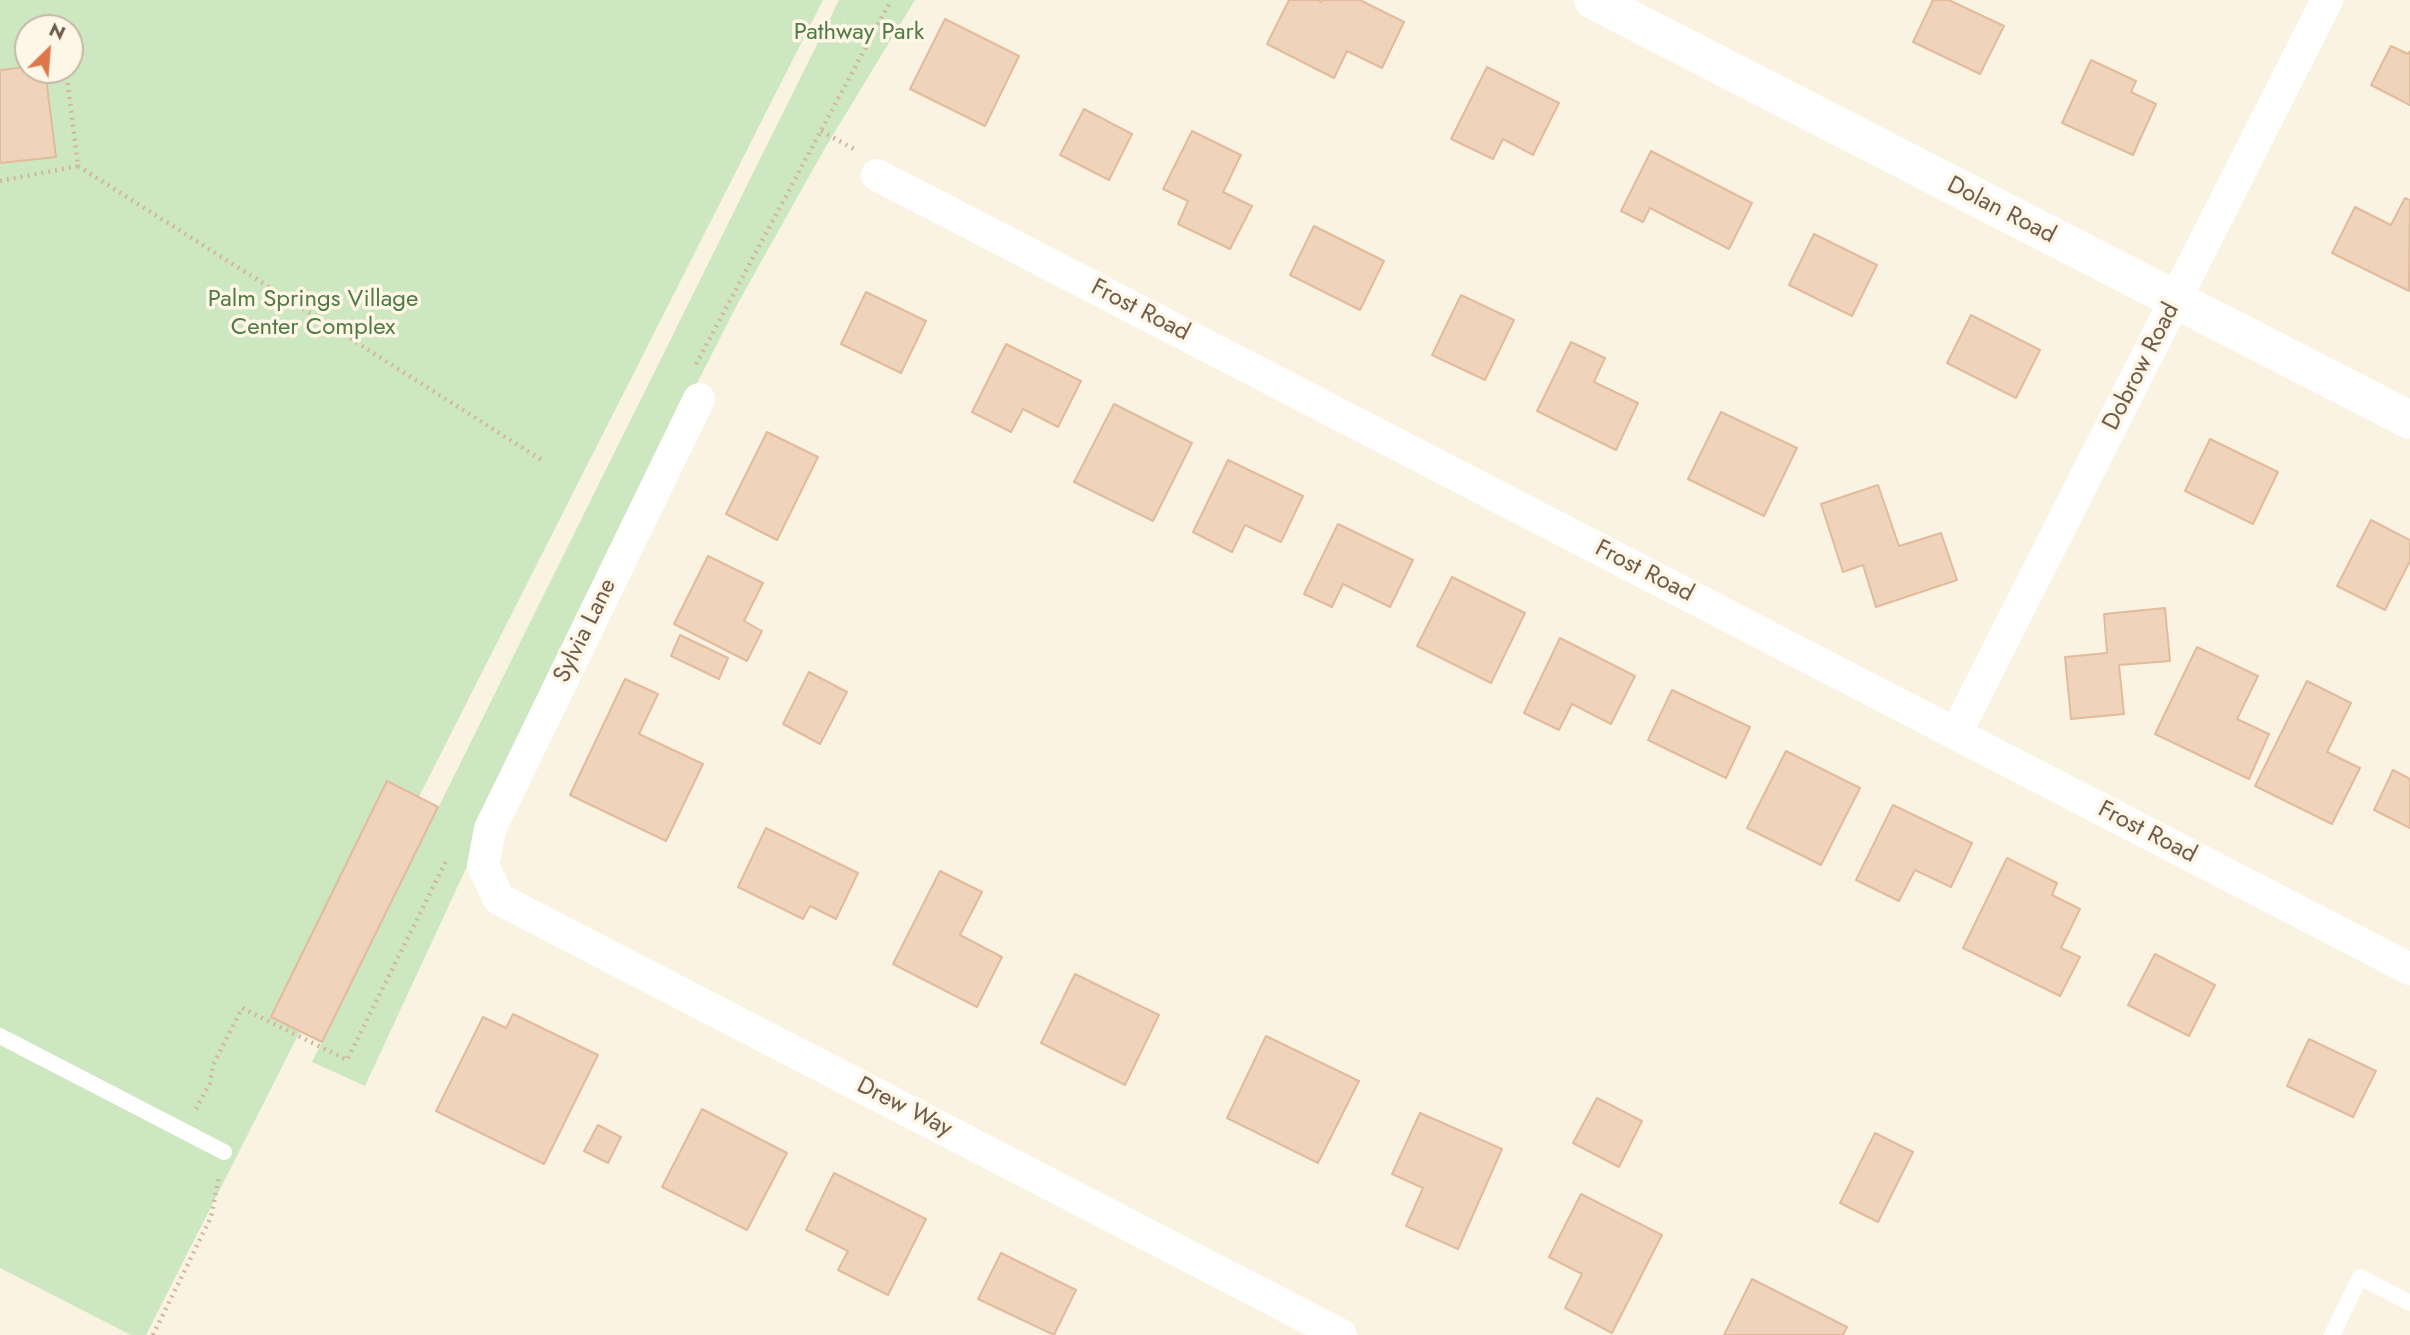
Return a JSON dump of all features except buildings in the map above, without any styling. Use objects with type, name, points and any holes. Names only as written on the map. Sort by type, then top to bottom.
[{"type":"street","name":"Dolan Road","points":[[1593,0],[2410,420]]},
{"type":"street","name":"Dobrow Road","points":[[1956,733],[2327,0]]},
{"type":"street","name":"Frost Road","points":[[877,175],[2410,969]]},
{"type":"street","name":"Sylvia Lane","points":[[483,866],[490,829],[699,399]]},
{"type":"street","name":"Drew Way","points":[[483,866],[499,898],[1341,1335]]},
{"type":"lane","points":[[0,1036],[224,1152]]},
{"type":"lane","points":[[2332,1335],[2360,1277],[2410,1303]]},
{"type":"path","points":[[68,84],[78,166]]},
{"type":"path","points":[[0,181],[78,166],[545,462]]},
{"type":"path","points":[[153,1335],[211,1217],[224,1152]]},
{"type":"green space","name":"Palm Springs Village Center Complex","points":[[0,0],[823,0],[146,1335],[131,1335],[0,1268]]},
{"type":"green space","name":"Pathway Park","points":[[839,0],[915,0],[825,148],[738,303],[633,509],[365,1086],[312,1062]]}]
